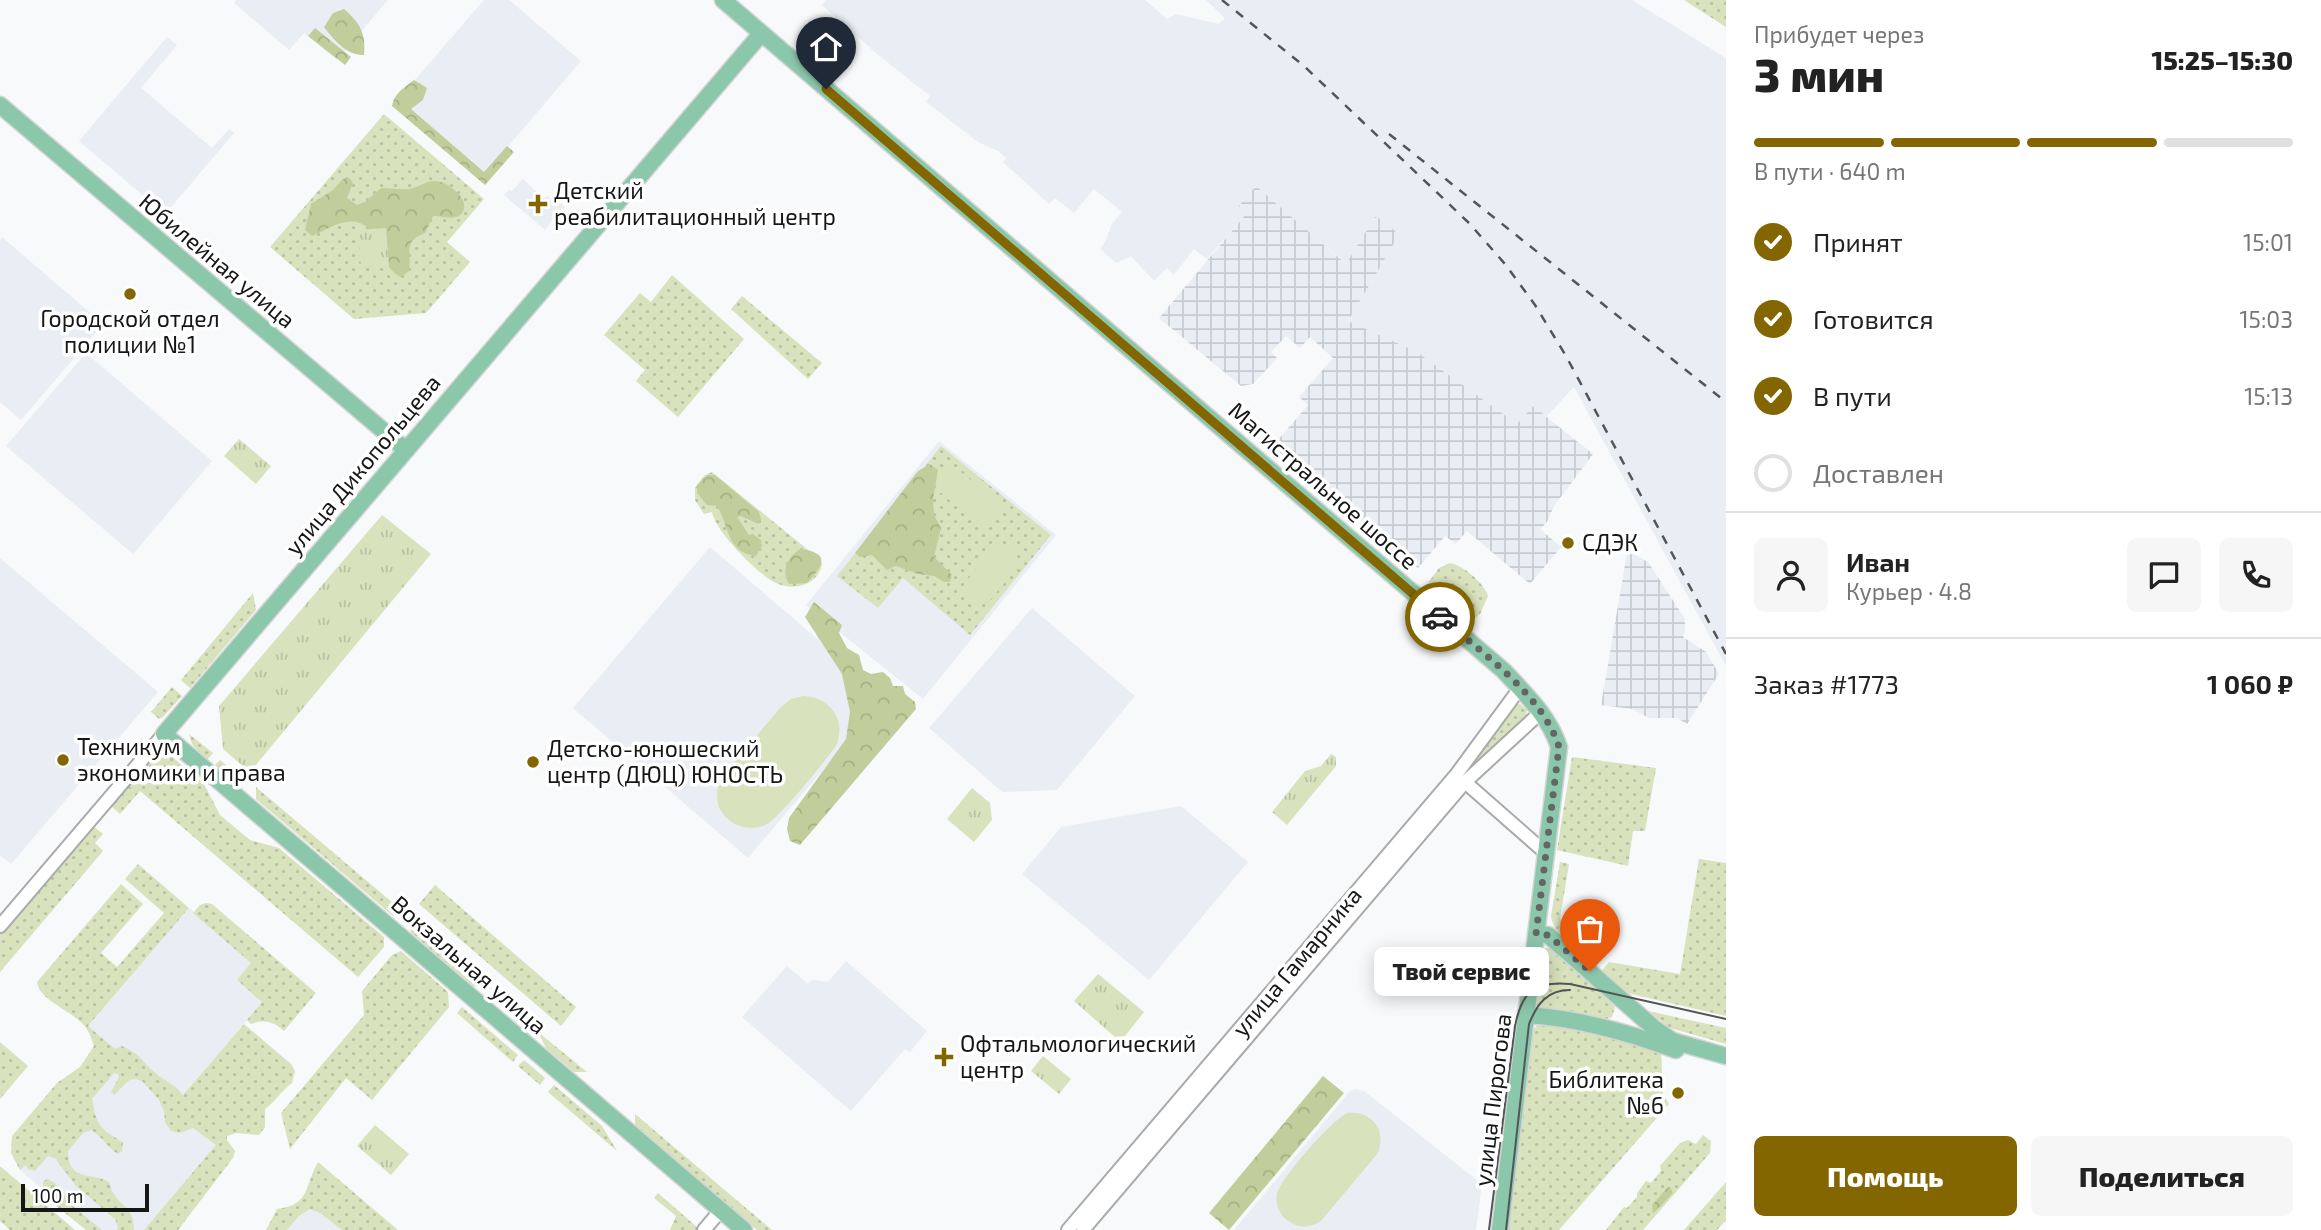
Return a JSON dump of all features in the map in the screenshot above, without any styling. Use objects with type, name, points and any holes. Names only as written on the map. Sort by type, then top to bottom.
[{"type":"main road","name":"Магистральное шоссе","points":[[723,0],[1504,671],[1541,712],[1554,730],[1559,747],[1536,934]]},
{"type":"main road","name":"улица Дикопольцева","points":[[164,734],[761,34]]},
{"type":"main road","name":"Юбилейная улица","points":[[0,105],[406,450]]},
{"type":"main road","name":"Вокзальная улица","points":[[164,734],[744,1230]]},
{"type":"main road","points":[[1536,934],[1548,935],[1654,1028],[1674,1041],[1726,1056]]},
{"type":"main road","name":"улица Пирогова","points":[[1500,1230],[1536,934]]},
{"type":"main road","points":[[1608,1028],[1617,1022],[1622,1011],[1621,1000]]},
{"type":"main road","points":[[1526,1015],[1572,1019],[1608,1028],[1726,1066]]},
{"type":"street","name":"улица Гамарника","points":[[1068,1230],[1448,785],[1520,688]]},
{"type":"street","name":"улица Гамарника","points":[[1083,1230],[1465,782],[1541,712]]},
{"type":"street","points":[[1491,727],[1507,730],[1508,743]]},
{"type":"street","name":"улица Дикопольцева","points":[[0,926],[164,734]]},
{"type":"street","points":[[1465,782],[1547,854]]},
{"type":"street","points":[[704,1230],[721,1210]]},
{"type":"shaded area","points":[[236,0],[388,0],[337,60],[304,33],[289,50],[234,3]]},
{"type":"shaded area","points":[[484,0],[509,0],[581,61],[481,178],[394,104]]},
{"type":"shaded area","points":[[826,0],[1145,0],[1167,19],[1176,14],[1219,24],[1225,18],[1206,0],[1632,0],[1726,58],[1726,666],[1574,387],[1546,417],[1533,406],[1517,424],[1417,352],[1348,321],[1399,235],[1375,217],[1347,264],[1255,186],[1247,213],[1207,259],[1194,249],[1174,275],[1167,268],[1154,281],[1131,256],[1116,263],[1100,249],[1112,224],[1122,212],[1094,189],[1074,213],[1055,198],[1049,204],[1003,162],[1006,158],[998,151],[978,142],[926,102],[930,96],[822,5]]},
{"type":"shaded area","points":[[167,37],[177,45],[141,88],[212,148],[229,129],[234,133],[165,214],[79,141]]},
{"type":"shaded area","name":"Детский реабилитационный центр","points":[[523,179],[544,199],[547,196],[552,201],[555,198],[565,207],[545,230],[504,195]]},
{"type":"shaded area","points":[[1256,186],[1346,264],[1375,217],[1383,220],[1399,235],[1348,321],[1417,352],[1517,424],[1533,406],[1593,454],[1540,529],[1561,547],[1530,584],[1467,531],[1456,544],[1445,536],[1418,568],[1272,447],[1308,405],[1299,397],[1333,358],[1310,337],[1300,348],[1286,336],[1271,352],[1277,358],[1253,384],[1241,386],[1159,318],[1247,213],[1239,206]]},
{"type":"shaded area","points":[[2,237],[103,324],[21,420],[0,402]]},
{"type":"shaded area","points":[[86,353],[212,461],[133,554],[6,446]]},
{"type":"shaded area","points":[[939,441],[1056,535],[923,699],[806,605]]},
{"type":"shaded area","points":[[710,547],[885,697],[748,858],[573,708]]},
{"type":"shaded area","points":[[1627,553],[1648,562],[1685,619],[1683,637],[1706,652],[1719,674],[1687,724],[1677,718],[1649,718],[1632,709],[1601,705]]},
{"type":"shaded area","points":[[0,558],[158,692],[11,864],[0,855]]},
{"type":"shaded area","points":[[1032,608],[1135,696],[1057,790],[1002,792],[929,728]]},
{"type":"shaded area","points":[[1181,806],[1248,862],[1149,980],[1022,874],[1061,827]]},
{"type":"shaded area","points":[[189,908],[278,984],[177,1102],[88,1026]]},
{"type":"shaded area","points":[[846,961],[927,1031],[910,1052],[905,1049],[851,1111],[742,1017],[787,966],[808,984],[812,980],[828,982]]},
{"type":"shaded area","points":[[116,1059],[217,1145],[144,1230],[90,1230],[20,1170]]},
{"type":"shaded area","points":[[1350,1091],[1364,1091],[1482,1184],[1476,1230],[1234,1230]]},
{"type":"shaded area","points":[[312,1197],[351,1230],[283,1230]]},
{"type":"green space","points":[[1684,0],[1726,0],[1726,27]]},
{"type":"green space","points":[[344,9],[361,29],[364,55],[346,50],[324,27],[333,13]]},
{"type":"green space","points":[[315,28],[351,57],[345,65],[308,36]]},
{"type":"green space","points":[[414,80],[427,88],[423,100],[411,109],[484,172],[507,146],[514,152],[485,185],[392,106],[397,94]]},
{"type":"green space","points":[[384,114],[484,199],[447,242],[470,262],[426,313],[354,319],[270,247]]},
{"type":"green space","points":[[349,178],[353,183],[347,198],[357,205],[365,202],[381,188],[409,189],[436,181],[450,186],[460,195],[464,211],[454,218],[433,216],[425,233],[413,240],[409,271],[401,277],[386,263],[367,227],[360,223],[346,222],[312,236],[305,230],[311,204],[333,190],[343,179]]},
{"type":"green space","points":[[386,228],[389,266],[361,268],[358,230]]},
{"type":"green space","points":[[672,275],[744,339],[678,417],[636,381],[645,370],[604,335],[640,293],[651,302]]},
{"type":"green space","points":[[742,296],[822,363],[808,379],[731,309]]},
{"type":"green space","points":[[239,439],[271,466],[256,484],[224,456]]},
{"type":"green space","points":[[941,446],[1051,535],[970,635],[903,578],[878,608],[837,576]]},
{"type":"green space","points":[[930,464],[938,470],[933,499],[934,515],[941,528],[934,557],[952,575],[950,582],[896,566],[887,570],[872,555],[860,557],[855,553],[918,471]]},
{"type":"green space","points":[[956,468],[998,502],[996,520],[980,525],[937,490],[938,476],[946,469]]},
{"type":"green space","points":[[712,472],[817,557],[822,564],[815,578],[803,585],[781,585],[767,577],[738,551],[721,530],[712,512],[704,514],[695,500],[695,488],[704,476]]},
{"type":"green space","points":[[707,475],[715,475],[759,512],[761,520],[758,524],[741,516],[737,517],[749,535],[753,534],[761,540],[762,546],[756,556],[746,554],[734,544],[717,506],[707,505],[697,493],[697,485]]},
{"type":"green space","points":[[382,515],[431,554],[250,772],[223,749],[219,706]]},
{"type":"green space","points":[[1009,545],[1017,551],[1018,566],[988,603],[974,605],[964,594],[964,584],[994,547]]},
{"type":"green space","points":[[800,549],[817,553],[820,565],[807,583],[789,584],[787,565]]},
{"type":"green space","points":[[1450,563],[1472,575],[1488,596],[1480,614],[1464,626],[1422,591],[1439,568]]},
{"type":"green space","points":[[253,593],[256,610],[190,688],[181,680]]},
{"type":"green space","points":[[814,602],[842,625],[839,633],[847,648],[859,655],[863,670],[871,674],[883,672],[890,678],[893,686],[903,686],[905,694],[915,702],[916,709],[800,845],[790,841],[787,829],[789,818],[846,739],[850,712],[842,674],[805,617]]},
{"type":"green space","points":[[172,687],[182,696],[159,719],[151,712]]},
{"type":"green space","points":[[803,696],[822,701],[834,712],[839,728],[836,746],[774,819],[755,828],[732,822],[723,814],[718,801],[717,792],[721,778],[780,708],[791,699]]},
{"type":"green space","points":[[1520,704],[1527,710],[1525,719],[1301,962],[1513,705]]},
{"type":"green space","points":[[189,734],[213,753],[206,761],[192,744]]},
{"type":"green space","points":[[155,754],[169,754],[204,784],[220,815],[250,840],[279,848],[384,937],[384,947],[358,977],[140,791],[120,814],[111,806]]},
{"type":"green space","points":[[1331,754],[1336,757],[1336,766],[1287,825],[1272,812],[1305,771],[1321,766]]},
{"type":"green space","points":[[1572,757],[1656,768],[1645,831],[1633,831],[1628,866],[1557,850]]},
{"type":"green space","points":[[220,760],[247,782],[233,782],[214,766]]},
{"type":"green space","points":[[256,787],[400,909],[393,916],[256,799]]},
{"type":"green space","points":[[972,788],[990,803],[992,820],[974,842],[947,819]]},
{"type":"green space","points":[[93,826],[103,834],[95,843],[103,851],[0,972],[0,935]]},
{"type":"green space","points":[[1699,859],[1726,863],[1726,1016],[1618,991],[1600,973],[1609,962],[1680,974]]},
{"type":"green space","points":[[1560,862],[1569,864],[1560,918],[1566,930],[1594,956],[1588,962],[1565,942],[1556,930],[1551,916]]},
{"type":"green space","points":[[138,864],[189,908],[88,1026],[115,1049],[122,1046],[136,1054],[183,1095],[244,1024],[291,1064],[295,1071],[292,1083],[265,1109],[265,1127],[259,1135],[236,1133],[227,1136],[235,1151],[233,1158],[178,1230],[144,1230],[216,1145],[193,1128],[180,1133],[171,1131],[165,1122],[159,1100],[142,1081],[129,1080],[114,1095],[111,1092],[119,1077],[114,1073],[92,1099],[100,1125],[123,1142],[122,1151],[118,1154],[91,1130],[83,1133],[68,1151],[69,1161],[76,1172],[109,1182],[116,1197],[131,1214],[134,1230],[117,1230],[115,1219],[76,1186],[55,1158],[48,1156],[35,1171],[28,1169],[26,1165],[20,1170],[11,1153],[12,1136],[57,1083],[80,1067],[94,1046],[83,1024],[45,996],[37,982],[121,884],[143,904],[101,953],[117,967],[164,913],[125,879]]},
{"type":"green space","points":[[435,885],[576,1007],[561,1026],[419,904]]},
{"type":"green space","points":[[206,903],[212,904],[316,993],[284,1031],[269,1022],[251,1024],[247,1020],[262,1002],[237,980],[251,963],[193,913]]},
{"type":"green space","points":[[408,918],[491,989],[473,986],[411,933]]},
{"type":"green space","points":[[1545,948],[1550,948],[1600,987],[1615,1007],[1612,1017],[1604,1020],[1536,1008],[1533,1002],[1538,954]]},
{"type":"green space","points":[[401,951],[448,992],[449,1007],[372,1100],[346,1078],[290,1149],[281,1113],[364,1015],[362,991],[392,955]]},
{"type":"green space","points":[[1098,974],[1144,1012],[1125,1036],[1116,1038],[1074,1001]]},
{"type":"green space","points":[[462,1007],[518,1055],[513,1062],[457,1013]]},
{"type":"green space","points":[[1648,1011],[1726,1028],[1726,1044],[1670,1028]]},
{"type":"green space","points":[[1541,1020],[1580,1026],[1661,1052],[1663,1094],[1669,1104],[1559,1230],[1509,1230],[1533,1030]]},
{"type":"green space","points":[[538,1032],[587,1072],[574,1072],[546,1048]]},
{"type":"green space","points":[[0,1042],[28,1066],[0,1099]]},
{"type":"green space","points":[[1043,1056],[1071,1079],[1059,1094],[1031,1071]]},
{"type":"green space","points":[[524,1060],[545,1078],[540,1085],[518,1066]]},
{"type":"green space","points":[[1323,1076],[1344,1093],[1229,1230],[1209,1213]]},
{"type":"green space","points":[[554,1085],[602,1126],[617,1151],[548,1092]]},
{"type":"green space","points":[[1348,1113],[1364,1115],[1375,1124],[1380,1137],[1378,1153],[1321,1221],[1313,1225],[1298,1226],[1286,1220],[1278,1206],[1277,1194],[1280,1186],[1320,1136]]},
{"type":"green space","points":[[635,1114],[772,1230],[757,1230],[635,1125]]},
{"type":"green space","points":[[375,1125],[409,1154],[391,1175],[357,1146]]},
{"type":"green space","points":[[1703,1135],[1711,1141],[1710,1153],[1643,1230],[1606,1230],[1624,1207],[1627,1208],[1637,1197],[1646,1181],[1651,1183],[1661,1171],[1660,1166],[1680,1143],[1688,1140],[1696,1144]]},
{"type":"green space","points":[[318,1162],[398,1230],[342,1230],[320,1213],[310,1209],[299,1216],[287,1230],[266,1230],[277,1209],[288,1207],[301,1199]]},
{"type":"green space","points":[[0,1166],[75,1230],[10,1230],[0,1221]]},
{"type":"green space","points":[[48,1179],[55,1183],[74,1207],[102,1230],[86,1230],[49,1200],[43,1189],[43,1181]]},
{"type":"green space","points":[[1726,1182],[1726,1220],[1717,1230],[1684,1230]]},
{"type":"green space","points":[[1670,1187],[1673,1193],[1653,1214],[1652,1205]]},
{"type":"green space","points":[[658,1193],[698,1228],[670,1230],[676,1216],[654,1198]]},
{"type":"tram line","points":[[1489,1230],[1515,1026],[1521,1004],[1532,991],[1547,984],[1570,984],[1726,1019]]},
{"type":"tram line","points":[[1506,1230],[1529,1024],[1544,999],[1555,992],[1570,990]]},
{"type":"railway","points":[[1222,0],[1304,66],[1469,223],[1505,264],[1535,305],[1566,356],[1726,654]]},
{"type":"railway","points":[[1389,134],[1726,402]]},
{"type":"way so far","points":[[1440,617],[1504,671],[1554,730],[1559,747],[1536,934],[1548,935],[1590,971]]},
{"type":"place","name":"Детский реабилитационный центр","points":[[538,204]]},
{"type":"place","name":"Городской отдел полиции №1","points":[[130,294]]},
{"type":"place","name":"СДЭК","points":[[1568,543]]},
{"type":"place","name":"Техникум экономики и права","points":[[63,760]]},
{"type":"place","name":"Детско-юношеский центр (ДЮЦ) ЮНОСТЬ","points":[[533,762]]},
{"type":"place","name":"Твой сервис","points":[[1590,971]]},
{"type":"place","name":"Офтальмологический центр","points":[[944,1057]]},
{"type":"place","name":"Библитека №6","points":[[1678,1093]]},
{"type":"route","points":[[826,89],[1440,617]]}]
